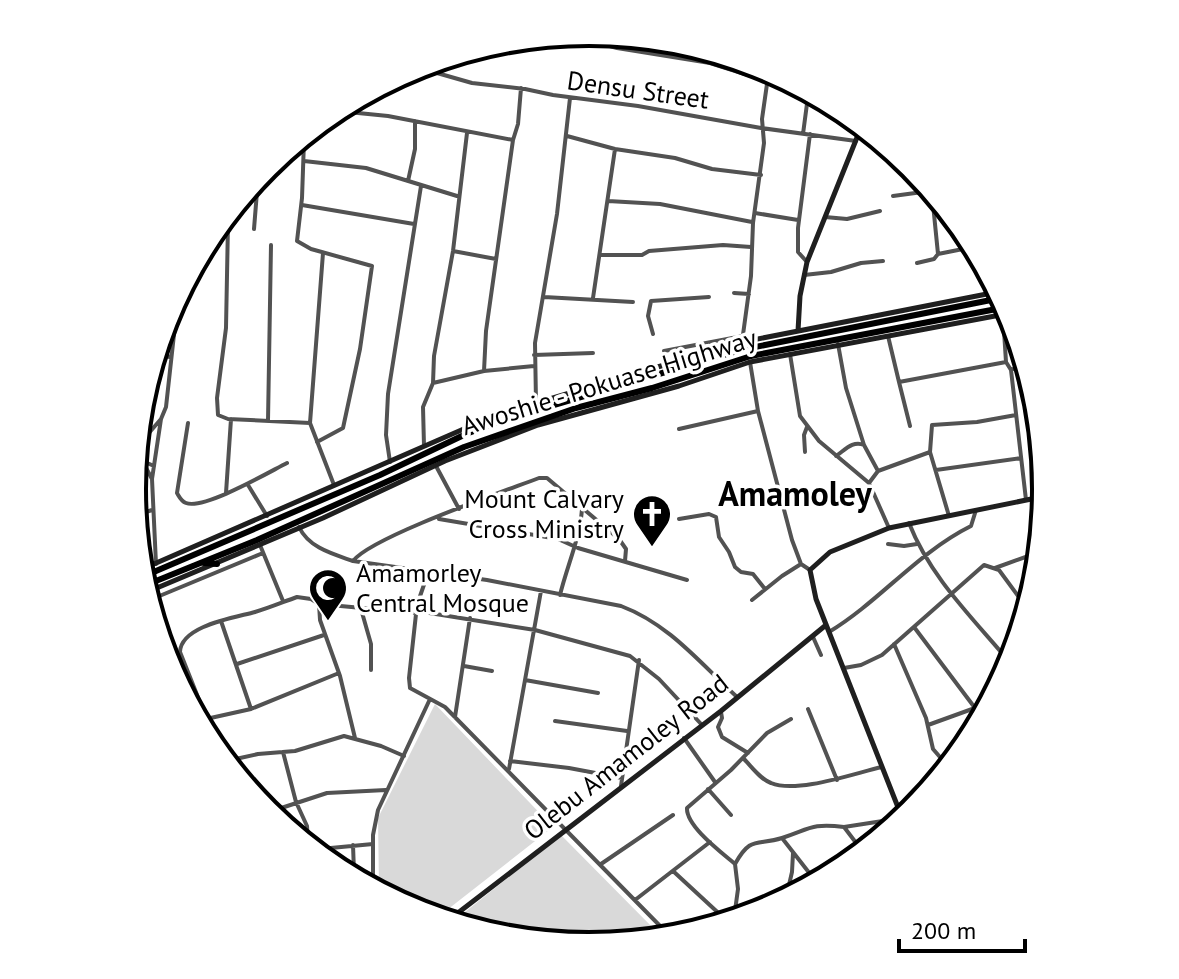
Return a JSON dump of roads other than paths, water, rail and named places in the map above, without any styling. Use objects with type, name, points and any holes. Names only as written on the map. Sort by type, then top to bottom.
[{"type":"main road","name":"Awoshie - Pokuase Highway","points":[[154,572],[380,475],[466,434],[740,350],[990,300]]},
{"type":"main road","name":"Awoshie - Pokuase Highway","points":[[156,581],[464,447],[557,414],[742,358],[887,333],[994,310]]},
{"type":"main road","points":[[877,338],[887,333]]},
{"type":"main road","points":[[627,384],[631,393]]},
{"type":"main road","points":[[200,563],[217,564]]},
{"type":"street","points":[[627,48],[723,67]]},
{"type":"street","name":"Densu Street","points":[[438,73],[472,83],[856,141]]},
{"type":"street","points":[[743,339],[753,223],[765,137],[761,128],[767,83]]},
{"type":"street","points":[[484,371],[486,331],[521,88]]},
{"type":"street","points":[[536,403],[534,355],[570,98]]},
{"type":"street","points":[[803,134],[807,103]]},
{"type":"street","points":[[355,113],[513,140]]},
{"type":"street","points":[[408,181],[415,149],[415,121]]},
{"type":"street","points":[[424,446],[423,407],[433,383],[434,356],[453,251],[467,133]]},
{"type":"street","points":[[807,262],[798,252],[798,220],[810,134]]},
{"type":"street","points":[[567,136],[615,149],[675,158],[712,169],[761,175]]},
{"type":"street","points":[[798,331],[807,262],[858,137]]},
{"type":"street","points":[[593,298],[615,149]]},
{"type":"street","points":[[304,151],[297,241],[303,247],[369,264],[372,269],[360,349],[343,428],[317,442]]},
{"type":"street","points":[[304,161],[366,168],[458,196]]},
{"type":"street","points":[[390,462],[386,435],[388,394],[421,186]]},
{"type":"street","points":[[893,196],[920,194]]},
{"type":"street","points":[[254,229],[257,196]]},
{"type":"street","points":[[608,201],[660,204],[753,223]]},
{"type":"street","points":[[302,205],[414,224]]},
{"type":"street","points":[[933,210],[938,254]]},
{"type":"street","points":[[825,217],[847,219],[880,211]]},
{"type":"street","points":[[755,213],[798,220]]},
{"type":"street","points":[[228,234],[226,328],[216,405],[220,417],[310,423]]},
{"type":"street","points":[[268,421],[271,245]]},
{"type":"street","points":[[600,255],[642,255],[649,251],[723,245],[751,247]]},
{"type":"street","points":[[917,263],[934,259],[938,254],[962,249]]},
{"type":"street","points":[[453,251],[496,259]]},
{"type":"street","points":[[323,253],[310,423],[335,487]]},
{"type":"street","points":[[804,275],[883,261]]},
{"type":"street","points":[[734,293],[749,294]]},
{"type":"street","points":[[664,351],[904,313],[988,294]]},
{"type":"street","points":[[544,297],[633,302]]},
{"type":"street","points":[[653,334],[648,316],[651,301],[709,297]]},
{"type":"street","points":[[910,426],[887,333],[997,316]]},
{"type":"street","points":[[1004,334],[1021,458],[1032,507]]},
{"type":"street","points":[[156,564],[152,479],[161,419],[166,407],[173,338]]},
{"type":"street","points":[[158,589],[436,466],[538,425],[750,362],[877,338]]},
{"type":"street","points":[[153,565],[424,446],[536,403],[743,339]]},
{"type":"street","points":[[838,344],[846,388],[864,445],[878,471]]},
{"type":"street","points":[[534,355],[593,353]]},
{"type":"street","points":[[790,354],[797,406],[807,427],[869,483],[889,528]]},
{"type":"street","points":[[167,356],[171,358]]},
{"type":"street","points":[[750,362],[758,411],[792,540],[801,564],[810,570],[816,599],[898,807]]},
{"type":"street","points":[[899,382],[1006,362]]},
{"type":"street","points":[[433,383],[484,371],[534,366]]},
{"type":"street","points":[[1011,370],[1016,368]]},
{"type":"street","points":[[679,429],[758,411]]},
{"type":"street","points":[[949,516],[930,452],[932,425],[1016,415]]},
{"type":"street","points":[[150,432],[161,419]]},
{"type":"street","points":[[226,493],[231,419]]},
{"type":"street","points":[[188,423],[177,493],[182,501],[190,504],[226,493],[248,485],[287,463]]},
{"type":"street","points":[[805,452],[807,427]]},
{"type":"street","points":[[836,456],[851,445],[864,445]]},
{"type":"street","points":[[869,483],[878,471],[930,452]]},
{"type":"street","points":[[936,470],[1021,458]]},
{"type":"street","points":[[147,465],[155,466]]},
{"type":"street","points":[[436,466],[459,509]]},
{"type":"street","points":[[147,469],[152,479]]},
{"type":"street","points":[[353,561],[369,548],[539,478],[547,478],[624,545],[627,552],[625,561]]},
{"type":"street","points":[[248,485],[267,516]]},
{"type":"street","points":[[810,570],[824,555],[844,544],[889,528],[1030,499]]},
{"type":"street","points":[[560,595],[578,535],[582,509]]},
{"type":"street","points":[[147,512],[152,510]]},
{"type":"street","points":[[827,628],[867,607],[923,555],[971,526],[976,510]]},
{"type":"street","points":[[679,519],[709,514],[716,517],[719,537],[735,567],[741,572],[753,574],[765,589]]},
{"type":"street","points":[[437,519],[558,539],[687,580]]},
{"type":"street","points":[[909,523],[923,555],[952,595],[1001,653]]},
{"type":"street","points":[[299,527],[310,542],[331,554],[353,561],[621,606],[651,620],[676,638],[737,697]]},
{"type":"street","points":[[888,544],[917,544]]},
{"type":"street","points":[[260,545],[283,601]]},
{"type":"street","points":[[159,596],[263,553]]},
{"type":"street","points":[[844,668],[873,660],[981,567],[995,568],[1027,556]]},
{"type":"street","points":[[752,600],[801,564]]},
{"type":"street","points":[[995,568],[1019,598]]},
{"type":"street","points":[[428,573],[416,612],[409,686],[416,693],[440,702],[661,927]]},
{"type":"street","points":[[509,771],[541,591]]},
{"type":"street","points":[[197,695],[179,649],[185,638],[221,621],[302,597],[319,604],[470,618],[535,630],[630,656],[639,660],[702,725]]},
{"type":"street","points":[[319,604],[324,635],[339,673],[355,738]]},
{"type":"street","points":[[361,609],[371,644],[371,670]]},
{"type":"street","points":[[455,717],[470,618]]},
{"type":"street","points":[[221,621],[251,709]]},
{"type":"street","points":[[914,627],[975,708],[928,725]]},
{"type":"street","name":"Olebu Amamoley Road","points":[[458,913],[827,628]]},
{"type":"street","points":[[237,664],[324,635]]},
{"type":"street","points":[[813,637],[821,655]]},
{"type":"street","points":[[894,644],[940,760]]},
{"type":"street","points":[[621,786],[639,660]]},
{"type":"street","points":[[464,666],[492,671]]},
{"type":"street","points":[[210,718],[251,709],[339,673]]},
{"type":"street","points":[[525,680],[598,693]]},
{"type":"street","points":[[373,877],[376,818],[386,790],[430,699]]},
{"type":"street","points":[[808,709],[837,780]]},
{"type":"street","points":[[721,711],[718,727],[722,737],[748,753]]},
{"type":"street","points":[[735,908],[738,889],[735,864],[710,842],[686,814],[688,806],[767,733],[791,719]]},
{"type":"street","points":[[555,721],[627,731]]},
{"type":"street","points":[[238,759],[312,747],[334,738],[355,738],[404,756]]},
{"type":"street","points":[[684,738],[715,782]]},
{"type":"street","points":[[283,752],[306,830]]},
{"type":"street","points":[[743,758],[764,780],[774,784],[837,780],[882,767]]},
{"type":"street","points":[[510,761],[622,778]]},
{"type":"street","points":[[708,789],[731,815]]},
{"type":"street","points":[[281,808],[327,793],[386,790]]},
{"type":"street","points":[[601,864],[673,815]]},
{"type":"street","points":[[735,864],[750,844],[782,838],[815,825],[844,827],[883,822]]},
{"type":"street","points":[[844,827],[856,843]]},
{"type":"street","points":[[782,838],[810,874]]},
{"type":"street","points":[[635,900],[710,842]]},
{"type":"street","points":[[329,848],[373,844]]},
{"type":"street","points":[[353,845],[354,865]]},
{"type":"street","points":[[789,886],[793,852]]},
{"type":"street","points":[[673,871],[719,913]]},
{"type":"place","name":"Mount Calvary Cross Ministry","points":[[652,548]]},
{"type":"place","name":"Amamorley Central Mosque","points":[[328,622]]},
{"type":"district","name":"Amamoley","points":[[795,494]]}]
